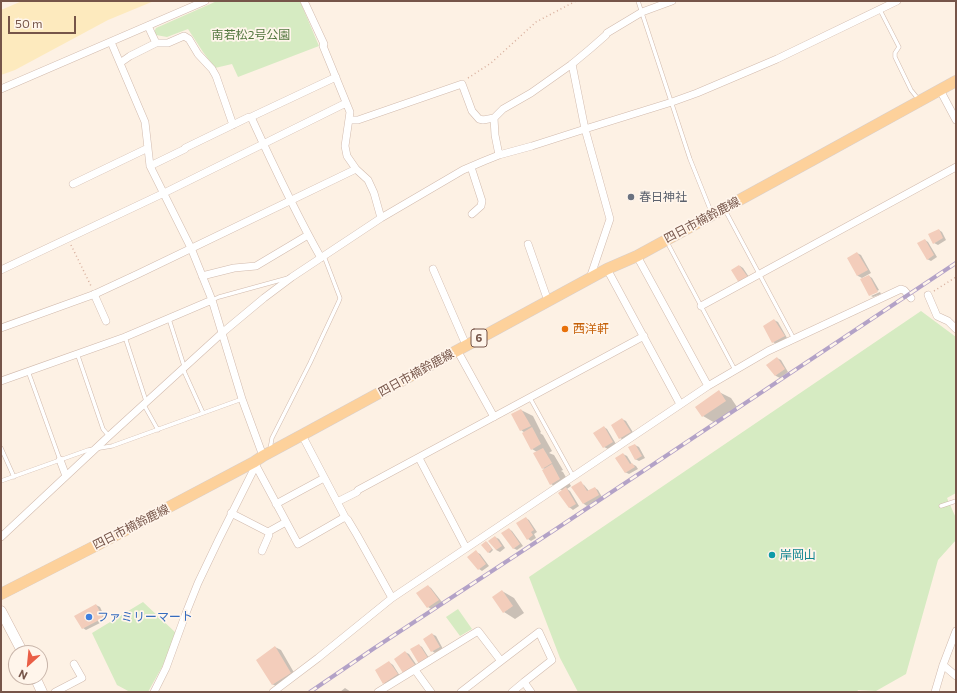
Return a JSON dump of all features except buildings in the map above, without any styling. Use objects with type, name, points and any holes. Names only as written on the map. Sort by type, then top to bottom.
[{"type":"main road","name":"四日市楠鈴鹿線","points":[[1,594],[261,459],[302,435],[590,278],[637,256],[956,81]]},
{"type":"main road","points":[[1,611],[18,645]]},
{"type":"street","points":[[1,89],[205,1]]},
{"type":"street","points":[[304,1],[324,44],[323,46],[350,112],[344,146],[347,156],[356,169],[368,180],[374,193],[381,218]]},
{"type":"street","points":[[349,120],[358,120],[462,84],[472,111],[479,119],[484,120],[494,118],[504,109],[531,93],[572,64],[606,35],[607,32],[642,12],[672,1]]},
{"type":"street","points":[[1,537],[222,333],[292,277],[381,218],[470,167],[499,155],[672,102],[711,87],[777,59],[897,1]]},
{"type":"street","points":[[148,26],[156,43]]},
{"type":"street","points":[[120,63],[130,56],[156,43],[168,43],[184,36],[189,39],[198,54],[212,69],[216,76],[234,124]]},
{"type":"street","points":[[111,42],[145,122],[150,166],[191,248],[212,300],[276,504],[298,544],[345,517]]},
{"type":"street","points":[[572,64],[585,129],[610,219],[590,278]]},
{"type":"street","points":[[150,166],[234,124],[336,77]]},
{"type":"street","points":[[940,90],[956,120]]},
{"type":"street","points":[[1,270],[346,103]]},
{"type":"street","points":[[251,117],[308,235],[323,257]]},
{"type":"street","points":[[494,118],[494,135],[499,155]]},
{"type":"street","points":[[73,184],[148,148]]},
{"type":"street","points":[[470,167],[482,201],[481,206],[472,214]]},
{"type":"street","points":[[701,306],[956,167]]},
{"type":"street","points":[[1,328],[94,294],[356,169]]},
{"type":"street","points":[[202,276],[234,268],[256,266],[308,235]]},
{"type":"street","points":[[528,244],[548,301]]},
{"type":"street","points":[[637,256],[708,386]]},
{"type":"street","points":[[433,269],[462,348],[494,417]]},
{"type":"street","points":[[607,269],[680,404]]},
{"type":"street","points":[[273,692],[318,658],[392,598],[708,386],[768,351],[901,289],[912,298]]},
{"type":"street","points":[[94,294],[106,322]]},
{"type":"street","points":[[928,295],[937,316],[948,321],[956,329]]},
{"type":"street","points":[[1,381],[125,337],[212,300]]},
{"type":"street","points":[[337,502],[644,336]]},
{"type":"street","points":[[302,435],[345,517],[357,535],[392,598]]},
{"type":"street","points":[[419,458],[466,548]]},
{"type":"street","points":[[154,692],[166,668],[198,583],[231,513],[261,459]]},
{"type":"street","points":[[60,460],[66,476]]},
{"type":"street","points":[[276,504],[324,478]]},
{"type":"street","points":[[231,513],[268,532]]},
{"type":"street","points":[[268,532],[286,522]]},
{"type":"street","points":[[262,551],[269,535],[268,532]]},
{"type":"street","points":[[378,692],[478,631],[501,661]]},
{"type":"street","points":[[935,692],[943,665],[956,631]]},
{"type":"street","points":[[461,692],[539,632],[552,660],[512,692]]},
{"type":"street","points":[[55,692],[82,678],[74,664]]},
{"type":"street","points":[[943,665],[956,676]]},
{"type":"street","points":[[414,670],[431,692]]},
{"type":"street","points":[[524,682],[531,692]]},
{"type":"lane","points":[[638,1],[690,159],[712,215]]},
{"type":"lane","points":[[880,10],[899,47],[895,53],[895,57],[911,90],[919,101]]},
{"type":"lane","points":[[724,208],[794,339]]},
{"type":"lane","points":[[666,240],[735,370]]},
{"type":"lane","points":[[261,459],[340,301],[323,257]]},
{"type":"lane","points":[[212,300],[292,277]]},
{"type":"lane","points":[[169,319],[184,368],[202,414]]},
{"type":"lane","points":[[125,337],[146,403],[158,430]]},
{"type":"lane","points":[[77,353],[104,429],[109,436]]},
{"type":"lane","points":[[28,371],[60,460]]},
{"type":"lane","points":[[530,397],[574,476]]},
{"type":"lane","points":[[1,481],[88,450],[112,446],[242,398]]},
{"type":"lane","points":[[1,448],[14,477]]},
{"type":"lane","points":[[941,506],[956,502]]},
{"type":"path","points":[[462,84],[465,80],[491,63],[536,22],[576,1]]},
{"type":"path","points":[[68,238],[94,294]]},
{"type":"green space","name":"南若松2号公園","points":[[217,1],[300,1],[319,46],[238,77],[232,64],[215,68],[188,29],[167,37],[156,35],[154,32],[156,28]]},
{"type":"green space","points":[[921,311],[956,337],[956,493],[947,498],[956,518],[956,540],[938,560],[906,674],[876,691],[578,692],[560,658],[529,577]]},
{"type":"green space","points":[[143,602],[176,633],[167,658],[148,692],[130,692],[117,685],[92,633]]},
{"type":"green space","points":[[458,609],[472,629],[460,636],[446,617]]},
{"type":"sand","points":[[22,1],[154,1],[108,20],[15,70],[1,75],[1,10]]},
{"type":"railway","points":[[310,692],[956,263]]},
{"type":"place","name":"春日神社","points":[[631,197]]},
{"type":"place","name":"西洋軒","points":[[565,329]]},
{"type":"place","name":"岸岡山","points":[[772,555]]},
{"type":"place","name":"ファミリーマート","points":[[89,617]]}]
